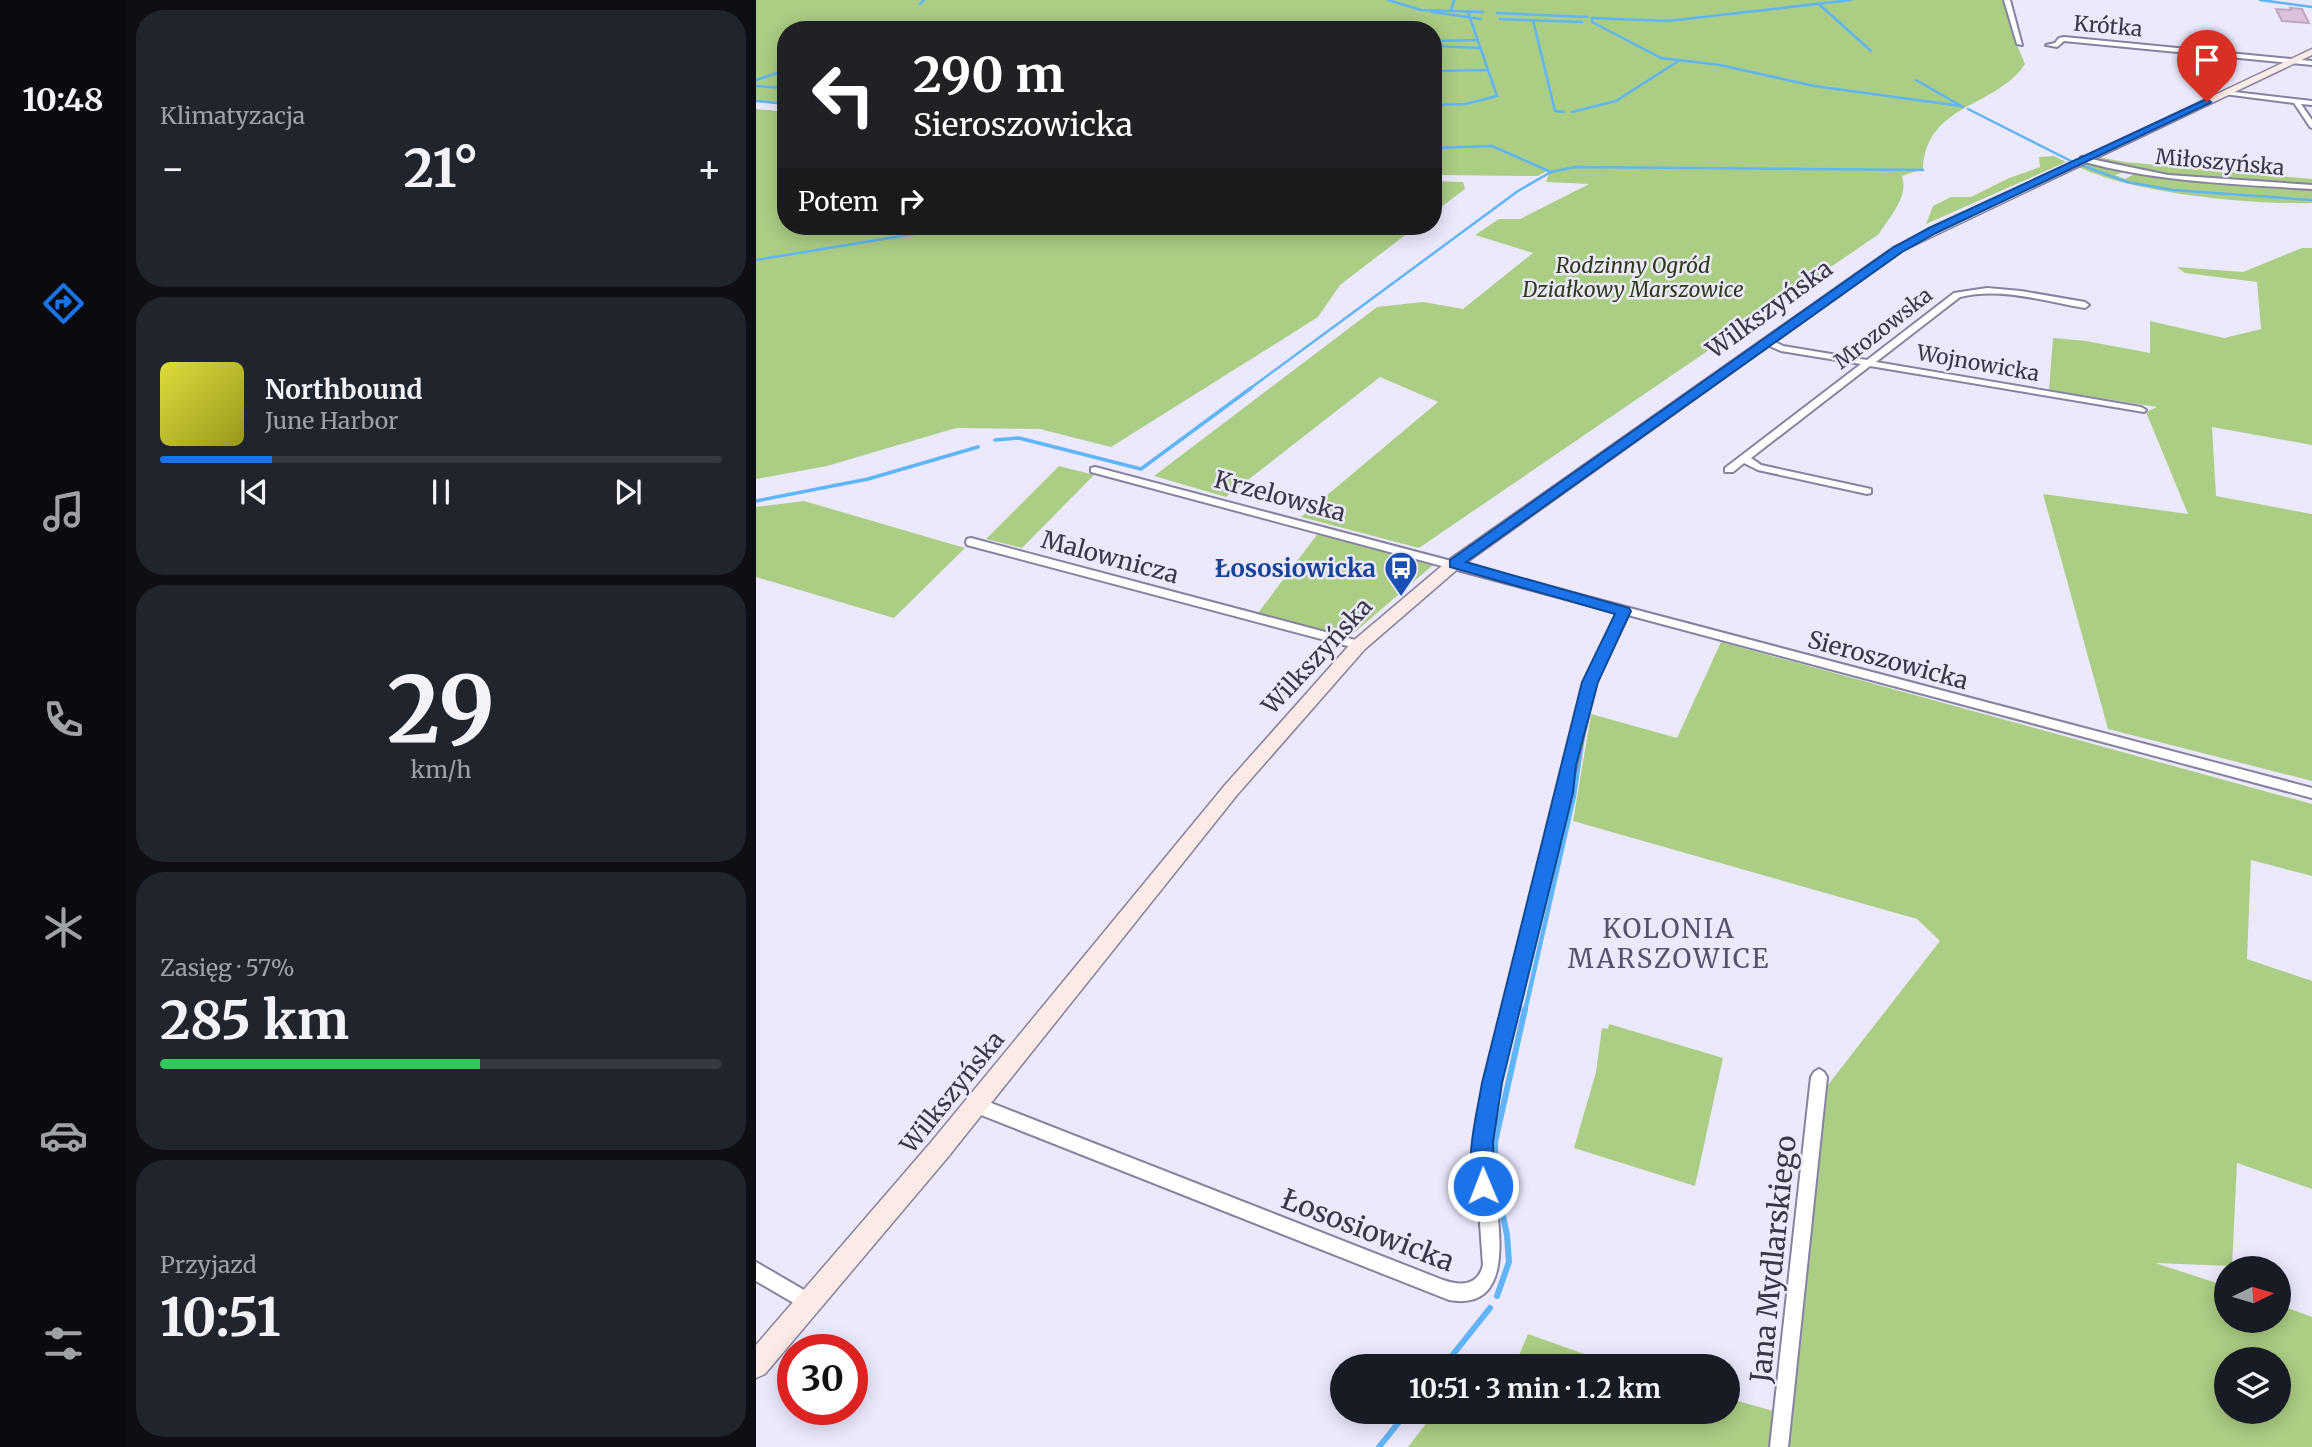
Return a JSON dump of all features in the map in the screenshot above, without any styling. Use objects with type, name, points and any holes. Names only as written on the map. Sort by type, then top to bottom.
[{"type":"street","points":[[2007,0],[2020,44]]},
{"type":"street","name":"Krótka","points":[[2049,45],[2057,45],[2060,39],[2064,39],[2312,63]]},
{"type":"street","name":"Wilkszyńska","points":[[756,1366],[976,1105],[1231,790],[1359,645],[1405,603],[1455,564],[1898,249],[2312,51]]},
{"type":"street","points":[[2226,93],[2312,103]]},
{"type":"street","points":[[2297,102],[2312,126]]},
{"type":"street","name":"Miłoszyńska","points":[[2079,161],[2185,178],[2312,187]]},
{"type":"street","name":"Mrozowska","points":[[1729,470],[1957,295],[1995,291],[2085,305]]},
{"type":"street","name":"Wojnowicka","points":[[1768,342],[1781,348],[2141,410]]},
{"type":"street","points":[[1745,459],[1758,467],[1867,491]]},
{"type":"street","name":"Krzelowska","points":[[1095,470],[1455,564]]},
{"type":"street","name":"Malownicza","points":[[971,542],[1359,645]]},
{"type":"street","name":"Sieroszowicka","points":[[1455,564],[2312,793]]},
{"type":"street","name":"Łososiowicka","points":[[976,1105],[1443,1289],[1464,1294],[1482,1285],[1491,1267],[1483,1186],[1482,1142],[1492,1083],[1590,682],[1624,611]]},
{"type":"street","name":"Jana Mydlarskiego","points":[[1779,1447],[1819,1077]]},
{"type":"street","points":[[756,1271],[810,1303]]},
{"type":"green space","name":"Rodzinny Ogród Działkowy Marszowice","points":[[756,0],[2003,0],[2012,33],[2025,64],[1997,90],[1949,118],[1936,131],[1927,147],[1923,169],[1902,176],[1901,199],[1879,234],[1419,548],[1301,517],[1438,402],[1380,377],[1226,497],[1154,476],[1377,307],[1423,302],[1463,309],[1533,253],[1475,235],[1499,219],[1520,219],[1589,184],[1546,182],[1550,170],[1537,176],[1442,175],[1442,21],[777,21],[777,102],[756,100]]},
{"type":"green space","points":[[756,109],[777,111],[777,235],[1405,235],[1340,285],[1318,317],[1111,447],[1040,429],[956,428],[827,466],[756,479]]},
{"type":"green space","points":[[2054,156],[2066,162],[1926,224],[1933,206],[1951,197],[1971,197],[2009,178],[2040,167],[2039,157]]},
{"type":"green space","points":[[2098,157],[2125,162],[2312,179],[2312,185],[2177,176],[2124,167],[2098,160]]},
{"type":"green space","points":[[2086,163],[2128,171],[2115,175],[2125,179],[2136,173],[2312,189],[2312,203],[2257,202],[2158,190],[2077,166]]},
{"type":"green space","points":[[1442,181],[1463,182],[1465,189],[1442,206]]},
{"type":"green space","points":[[2302,248],[2312,248],[2312,445],[2212,427],[2216,496],[2312,514],[2312,781],[2108,729],[2043,494],[2188,514],[2146,412],[2157,407],[2049,390],[2053,338],[2150,353],[2150,321],[2224,338],[2261,329],[2257,282],[2185,273],[2177,267],[2243,272]]},
{"type":"green space","points":[[1059,466],[1094,475],[1022,548],[986,539]]},
{"type":"green space","points":[[804,501],[965,548],[894,618],[756,577],[756,507]]},
{"type":"green space","points":[[1319,532],[1433,565],[1349,637],[1258,613]]},
{"type":"green space","points":[[1721,642],[2312,804],[2312,876],[2251,860],[2247,959],[2312,981],[2312,1189],[2237,1163],[2232,1256],[2214,1256],[2214,1265],[2155,1263],[2214,1282],[2214,1334],[2291,1334],[2291,1309],[2312,1317],[2312,1447],[1787,1447],[1824,1090],[1940,941],[1917,919],[1573,821],[1591,714],[1677,738]]},
{"type":"green space","points":[[1609,1024],[1723,1058],[1695,1186],[1574,1148],[1596,1072],[1602,1028],[1608,1029]]},
{"type":"green space","points":[[1528,1334],[1584,1354],[1520,1354]]},
{"type":"green space","points":[[1740,1402],[1777,1412],[1771,1447],[1408,1447],[1426,1424],[1740,1424]]},
{"type":"building","points":[[2290,8],[2302,9],[2309,23],[2282,21],[2276,9],[2291,10]]},
{"type":"waterway","points":[[920,4],[924,0]]},
{"type":"waterway","points":[[1388,0],[1421,10],[1451,11]]},
{"type":"waterway","points":[[1451,11],[1454,0]]},
{"type":"waterway","points":[[1680,60],[1661,58],[1592,22],[1592,18],[1668,21],[1851,0]]},
{"type":"waterway","points":[[2260,0],[2312,7]]},
{"type":"waterway","points":[[1820,5],[1871,51]]},
{"type":"waterway","points":[[1451,11],[1483,12]]},
{"type":"waterway","points":[[1432,12],[1470,17]]},
{"type":"waterway","points":[[1468,12],[1470,17]]},
{"type":"waterway","points":[[1497,13],[1587,17]]},
{"type":"waterway","points":[[1442,105],[1466,104],[1497,96],[1470,17]]},
{"type":"waterway","points":[[1470,17],[1481,19]]},
{"type":"waterway","points":[[1500,19],[1533,20]]},
{"type":"waterway","points":[[1533,20],[1582,22]]},
{"type":"waterway","points":[[1533,20],[1555,111],[1564,112]]},
{"type":"waterway","points":[[1442,41],[1477,40]]},
{"type":"waterway","points":[[1442,46],[1480,48]]},
{"type":"waterway","points":[[1572,112],[1616,101],[1680,60]]},
{"type":"waterway","points":[[1680,60],[1720,65],[1814,86],[1961,106]]},
{"type":"waterway","points":[[1442,71],[1488,70]]},
{"type":"waterway","points":[[756,80],[777,73]]},
{"type":"waterway","points":[[1916,80],[1963,107]]},
{"type":"waterway","points":[[756,86],[777,87]]},
{"type":"waterway","points":[[756,101],[777,103]]},
{"type":"waterway","points":[[1968,109],[2071,161]]},
{"type":"waterway","points":[[1442,148],[1492,146],[1551,172]]},
{"type":"waterway","points":[[2081,165],[2127,182],[2173,190],[2312,200]]},
{"type":"waterway","points":[[1551,172],[1575,167],[1923,170]]},
{"type":"waterway","points":[[1248,390],[1518,191],[1551,172]]},
{"type":"waterway","points":[[756,260],[907,235]]},
{"type":"waterway","points":[[995,440],[1019,438],[1141,469],[1251,388]]},
{"type":"waterway","points":[[756,501],[868,479],[978,447]]},
{"type":"waterway","points":[[1525,1011],[1574,796],[1583,735]]},
{"type":"waterway","points":[[1497,1296],[1509,1262],[1507,1235],[1495,1179],[1495,1142],[1525,1009]]},
{"type":"waterway","points":[[1453,1354],[1490,1308]]},
{"type":"waterway","points":[[1379,1447],[1397,1424]]},
{"type":"place","name":"Łososiowicka","points":[[1401,598]]},
{"type":"district","name":"KOLONIA MARSZOWICE","points":[[1669,943]]},
{"type":"route","points":[[1483,1186],[1482,1142],[1492,1083],[1564,793],[1568,765],[1590,682],[1624,611],[1455,564],[1898,249],[2207,102]]}]
